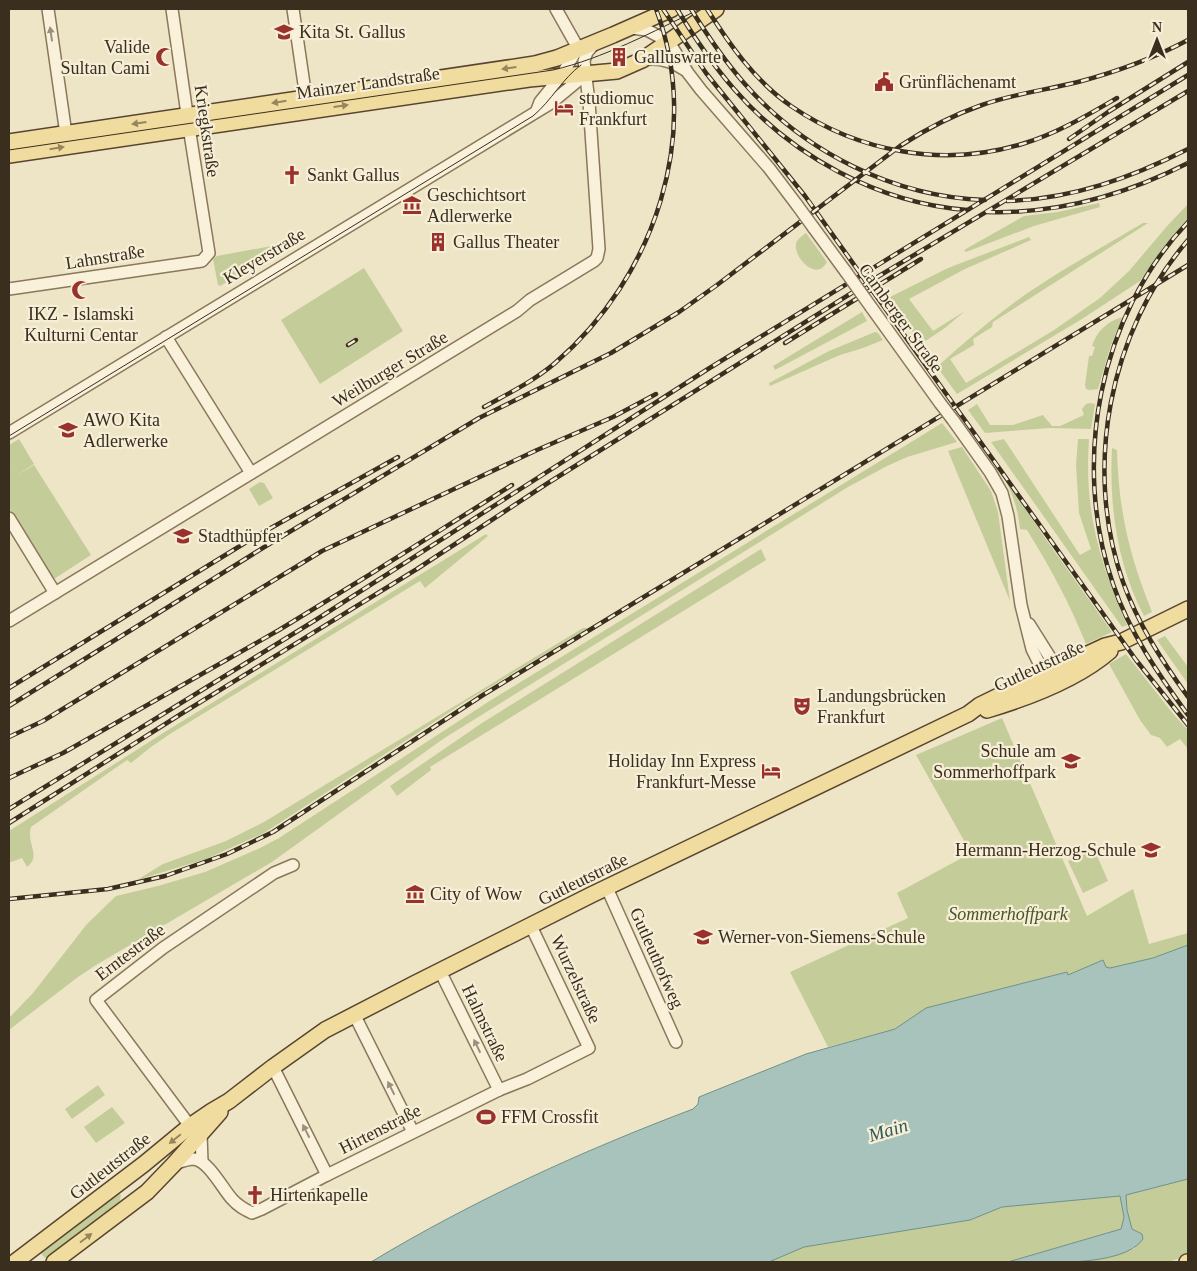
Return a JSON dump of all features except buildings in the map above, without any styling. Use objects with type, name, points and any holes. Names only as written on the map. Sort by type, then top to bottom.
[{"type":"main road","name":"Mainzer Landstraße","points":[[9,155],[306,98],[535,64],[548,61],[631,28],[672,9]]},
{"type":"main road","name":"Mainzer Landstraße","points":[[9,142],[66,134],[188,122],[529,79],[617,71],[642,60],[716,9]]},
{"type":"main road","name":"Gutleutstraße","points":[[54,1262],[147,1192],[174,1164],[195,1130],[212,1111],[229,1101],[325,1030],[607,888],[968,714],[980,705],[1014,693],[1051,672],[1103,658],[1121,642],[1188,609]]},
{"type":"main road","name":"Gutleutstraße","points":[[1014,693],[1051,672]]},
{"type":"main road","name":"Gutleutstraße","points":[[15,1262],[144,1164],[195,1130]]},
{"type":"street","points":[[48,9],[66,134]]},
{"type":"street","name":"Kriegkstraße","points":[[172,9],[209,253],[206,258]]},
{"type":"street","points":[[293,9],[306,98]]},
{"type":"street","points":[[556,9],[578,48]]},
{"type":"street","name":"Camberger Straße","points":[[631,28],[647,30],[669,42],[688,73],[769,168],[797,205],[998,484],[1005,503],[1023,614],[1051,672]]},
{"type":"street","name":"Weilburger Straße","points":[[9,621],[514,313],[530,300],[597,258],[599,249],[585,57],[589,49],[597,41]]},
{"type":"street","name":"Kleyerstraße","points":[[539,106],[561,76],[578,48]]},
{"type":"street","name":"Camberger Straße","points":[[642,60],[665,60],[678,65],[688,73]]},
{"type":"street","name":"Kleyerstraße","points":[[9,433],[539,106],[554,100],[586,74]]},
{"type":"street","points":[[529,79],[537,86],[539,106]]},
{"type":"street","name":"Lahnstraße","points":[[9,289],[206,258]]},
{"type":"street","points":[[166,337],[250,473]]},
{"type":"street","points":[[9,518],[13,534],[54,593]]},
{"type":"street","name":"Erntestraße","points":[[195,1130],[96,1000],[163,948],[274,873],[293,864]]},
{"type":"street","name":"Gutleuthofweg","points":[[607,888],[676,1042]]},
{"type":"street","name":"Wurzelstraße","points":[[531,926],[589,1048]]},
{"type":"street","name":"Halmstraße","points":[[440,971],[498,1090]]},
{"type":"street","points":[[354,1014],[414,1132]]},
{"type":"street","name":"Hirtenstraße","points":[[202,1162],[208,1167],[232,1200],[252,1213],[498,1090],[527,1079],[589,1048]]},
{"type":"street","points":[[273,1067],[328,1175]]},
{"type":"street","points":[[195,1130],[202,1162]]},
{"type":"street","points":[[174,1164],[183,1160],[194,1159],[202,1162]]},
{"type":"green space","points":[[1099,203],[1100,207],[1034,226],[966,252],[964,250],[1024,216],[1058,212]]},
{"type":"green space","points":[[1188,204],[1188,218],[1167,243],[1140,281],[1082,319],[957,394],[937,367],[983,327],[1032,290],[1143,223],[1148,223],[993,322],[992,327],[973,339],[974,345],[950,359],[966,383],[1054,330],[1100,298],[1129,271]]},
{"type":"green space","points":[[806,233],[827,262],[822,268],[816,270],[810,268],[800,259],[796,246],[797,241]]},
{"type":"green space","points":[[1029,237],[1031,240],[965,269],[909,299],[933,331],[965,311],[945,328],[921,344],[888,298],[948,268]]},
{"type":"green space","points":[[277,245],[280,252],[220,286],[218,285],[213,259],[217,256]]},
{"type":"green space","points":[[364,268],[403,331],[320,384],[281,320]]},
{"type":"green space","points":[[862,312],[867,321],[775,370],[773,366]]},
{"type":"green space","points":[[1123,317],[1111,345],[1098,389],[1086,389],[1089,356],[1092,356],[1095,347],[1092,346],[1094,341],[1107,324]]},
{"type":"green space","points":[[875,332],[883,340],[840,355],[770,386],[769,383],[829,351]]},
{"type":"green space","points":[[977,404],[990,425],[1013,425],[1043,415],[1052,426],[1060,426],[1084,415],[1082,409],[1086,404],[1095,404],[1091,429],[1050,428],[985,433],[968,410]]},
{"type":"green space","points":[[942,423],[957,442],[907,457],[848,487],[443,739],[272,862],[96,965],[9,1030],[9,1018],[33,993],[87,924],[116,896],[205,872],[279,838],[488,702]]},
{"type":"green space","points":[[19,439],[34,464],[16,476],[34,465],[91,555],[54,579],[9,508],[9,465],[11,468],[9,463],[9,445]]},
{"type":"green space","points":[[1004,439],[1080,555],[1091,549],[1079,513],[1076,465],[1078,439],[1089,439],[1088,465],[1091,512],[1101,557],[1127,625],[1122,627],[991,442]]},
{"type":"green space","points":[[962,447],[991,491],[998,512],[1010,601],[948,451]]},
{"type":"green space","points":[[1112,448],[1117,450],[1120,494],[1131,552],[1152,612],[1144,616],[1127,576],[1117,534],[1112,491]]},
{"type":"green space","points":[[1006,479],[1045,538],[1112,632],[1086,644],[1044,558],[1027,530],[1020,529],[1015,504]]},
{"type":"green space","points":[[260,482],[264,483],[273,498],[259,506],[249,489]]},
{"type":"green space","points":[[486,534],[488,536],[425,588],[420,581],[170,734],[131,763],[127,760],[31,827],[30,839],[34,854],[31,863],[27,867],[22,858],[9,861],[9,831],[168,730]]},
{"type":"green space","points":[[761,549],[766,560],[430,767],[431,770],[397,796],[390,786],[482,723]]},
{"type":"green space","points":[[583,628],[588,628],[465,702],[264,833],[206,859],[137,880],[163,864],[226,841],[264,822]]},
{"type":"green space","points":[[1165,636],[1188,667],[1188,684],[1157,640]]},
{"type":"green space","points":[[1126,654],[1188,730],[1188,749],[1180,739],[1167,747],[1160,738],[1151,735],[1140,720],[1109,664]]},
{"type":"green space","name":"Sommerhoffpark","points":[[1002,718],[1087,916],[1133,889],[1149,944],[1188,933],[1188,945],[1153,958],[1110,968],[1106,967],[1103,960],[1068,975],[1067,972],[927,1008],[895,1029],[828,1047],[790,972],[908,918],[897,893],[971,853],[916,755]]},
{"type":"green space","points":[[1094,849],[1108,881],[1083,893],[1068,861]]},
{"type":"green space","points":[[98,1085],[105,1095],[72,1119],[65,1109]]},
{"type":"green space","points":[[112,1107],[125,1123],[96,1143],[84,1127]]},
{"type":"green space","points":[[1188,1179],[1188,1255],[1169,1262],[1086,1262],[1134,1249],[1142,1234],[1132,1229],[1127,1210],[1126,1195]]},
{"type":"green space","points":[[117,1193],[121,1195],[120,1201],[48,1257],[45,1258],[40,1252]]},
{"type":"green space","points":[[1120,1196],[1124,1217],[1121,1229],[1008,1262],[769,1262],[804,1247],[970,1220],[1002,1207]]},
{"type":"water","name":"Main","points":[[1188,945],[1188,1179],[1126,1195],[1127,1210],[1132,1229],[1142,1234],[1143,1239],[1133,1248],[1118,1255],[1080,1261],[1008,1262],[1121,1229],[1124,1217],[1120,1196],[1002,1207],[970,1220],[804,1247],[769,1262],[371,1262],[489,1197],[610,1142],[693,1109],[698,1104],[699,1097],[806,1054],[895,1029],[926,1008],[1067,972],[1068,975],[1103,960],[1106,967],[1110,968],[1153,958]]},
{"type":"tram line","points":[[9,150],[553,70],[609,52],[700,9]]},
{"type":"tram line","points":[[9,436],[533,116],[581,65]]},
{"type":"railway","points":[[484,407],[539,376],[590,328],[620,289],[643,246],[661,201],[671,153],[674,105],[669,57],[656,9]]},
{"type":"railway","points":[[663,9],[706,73],[805,196],[1136,660],[1188,725]]},
{"type":"railway","points":[[677,9],[718,70],[734,89],[782,135],[810,155],[839,172],[901,198],[934,206],[967,210]]},
{"type":"railway","points":[[691,9],[716,47],[744,83],[768,108],[794,130],[823,150],[885,180],[917,190],[951,197],[985,200]]},
{"type":"railway","points":[[707,9],[744,62],[778,96],[817,122],[844,135],[873,145],[932,155],[962,155],[992,151],[1035,140],[1059,130],[1117,98]]},
{"type":"railway","points":[[9,706],[266,546],[479,418],[611,353],[679,312],[900,146],[920,134],[950,118],[982,105],[1106,74],[1148,59],[1188,40]]},
{"type":"railway","points":[[1069,139],[1188,62]]},
{"type":"railway","points":[[9,809],[314,621],[708,369],[1188,75]]},
{"type":"railway","points":[[9,823],[181,714],[417,569],[548,483],[874,279],[1188,91]]},
{"type":"railway","points":[[1007,201],[1055,196],[1100,185],[1123,178],[1188,149]]},
{"type":"railway","points":[[987,212],[1040,210],[1091,200],[1140,184],[1188,163]]},
{"type":"railway","points":[[1188,222],[1158,259],[1133,301],[1114,346],[1101,392],[1095,441],[1094,489],[1101,538],[1113,584],[1127,619],[1166,684],[1188,715]]},
{"type":"railway","points":[[1188,240],[1161,276],[1139,316],[1122,359],[1111,403],[1105,448],[1105,493],[1111,538],[1123,582],[1151,642],[1188,697]]},
{"type":"railway","points":[[785,343],[921,259]]},
{"type":"railway","points":[[9,899],[108,889],[165,876],[227,854],[273,832],[483,695],[1188,265]]},
{"type":"railway","points":[[348,345],[356,340]]},
{"type":"railway","points":[[9,737],[43,721],[322,551],[537,450],[613,417],[656,394]]},
{"type":"railway","points":[[9,688],[253,538],[398,457]]},
{"type":"railway","points":[[9,778],[63,753],[279,630],[512,485]]},
{"type":"place","name":"Kita St. Gallus","points":[[284,32]]},
{"type":"place","name":"Valide Sultan Cami","points":[[165,57]]},
{"type":"place","name":"Galluswarte","points":[[619,57]]},
{"type":"place","name":"Grünflächenamt","points":[[884,82]]},
{"type":"place","name":"studiomuc Frankfurt","points":[[564,108]]},
{"type":"place","name":"Sankt Gallus","points":[[292,175]]},
{"type":"place","name":"Geschichtsort Adlerwerke","points":[[412,205]]},
{"type":"place","name":"Gallus Theater","points":[[438,242]]},
{"type":"place","name":"IKZ - Islamski Kulturni Centar","points":[[81,290]]},
{"type":"place","name":"AWO Kita Adlerwerke","points":[[68,430]]},
{"type":"place","name":"Stadthüpfer","points":[[183,536]]},
{"type":"place","name":"Landungsbrücken Frankfurt","points":[[802,706]]},
{"type":"place","name":"Schule am Sommerhoffpark","points":[[1071,761]]},
{"type":"place","name":"Holiday Inn Express Frankfurt-Messe","points":[[771,771]]},
{"type":"place","name":"Hermann-Herzog-Schule","points":[[1151,850]]},
{"type":"place","name":"City of Wow","points":[[415,894]]},
{"type":"place","name":"Werner-von-Siemens-Schule","points":[[703,937]]},
{"type":"place","name":"FFM Crossfit","points":[[486,1117]]},
{"type":"place","name":"Hirtenkapelle","points":[[255,1195]]}]
